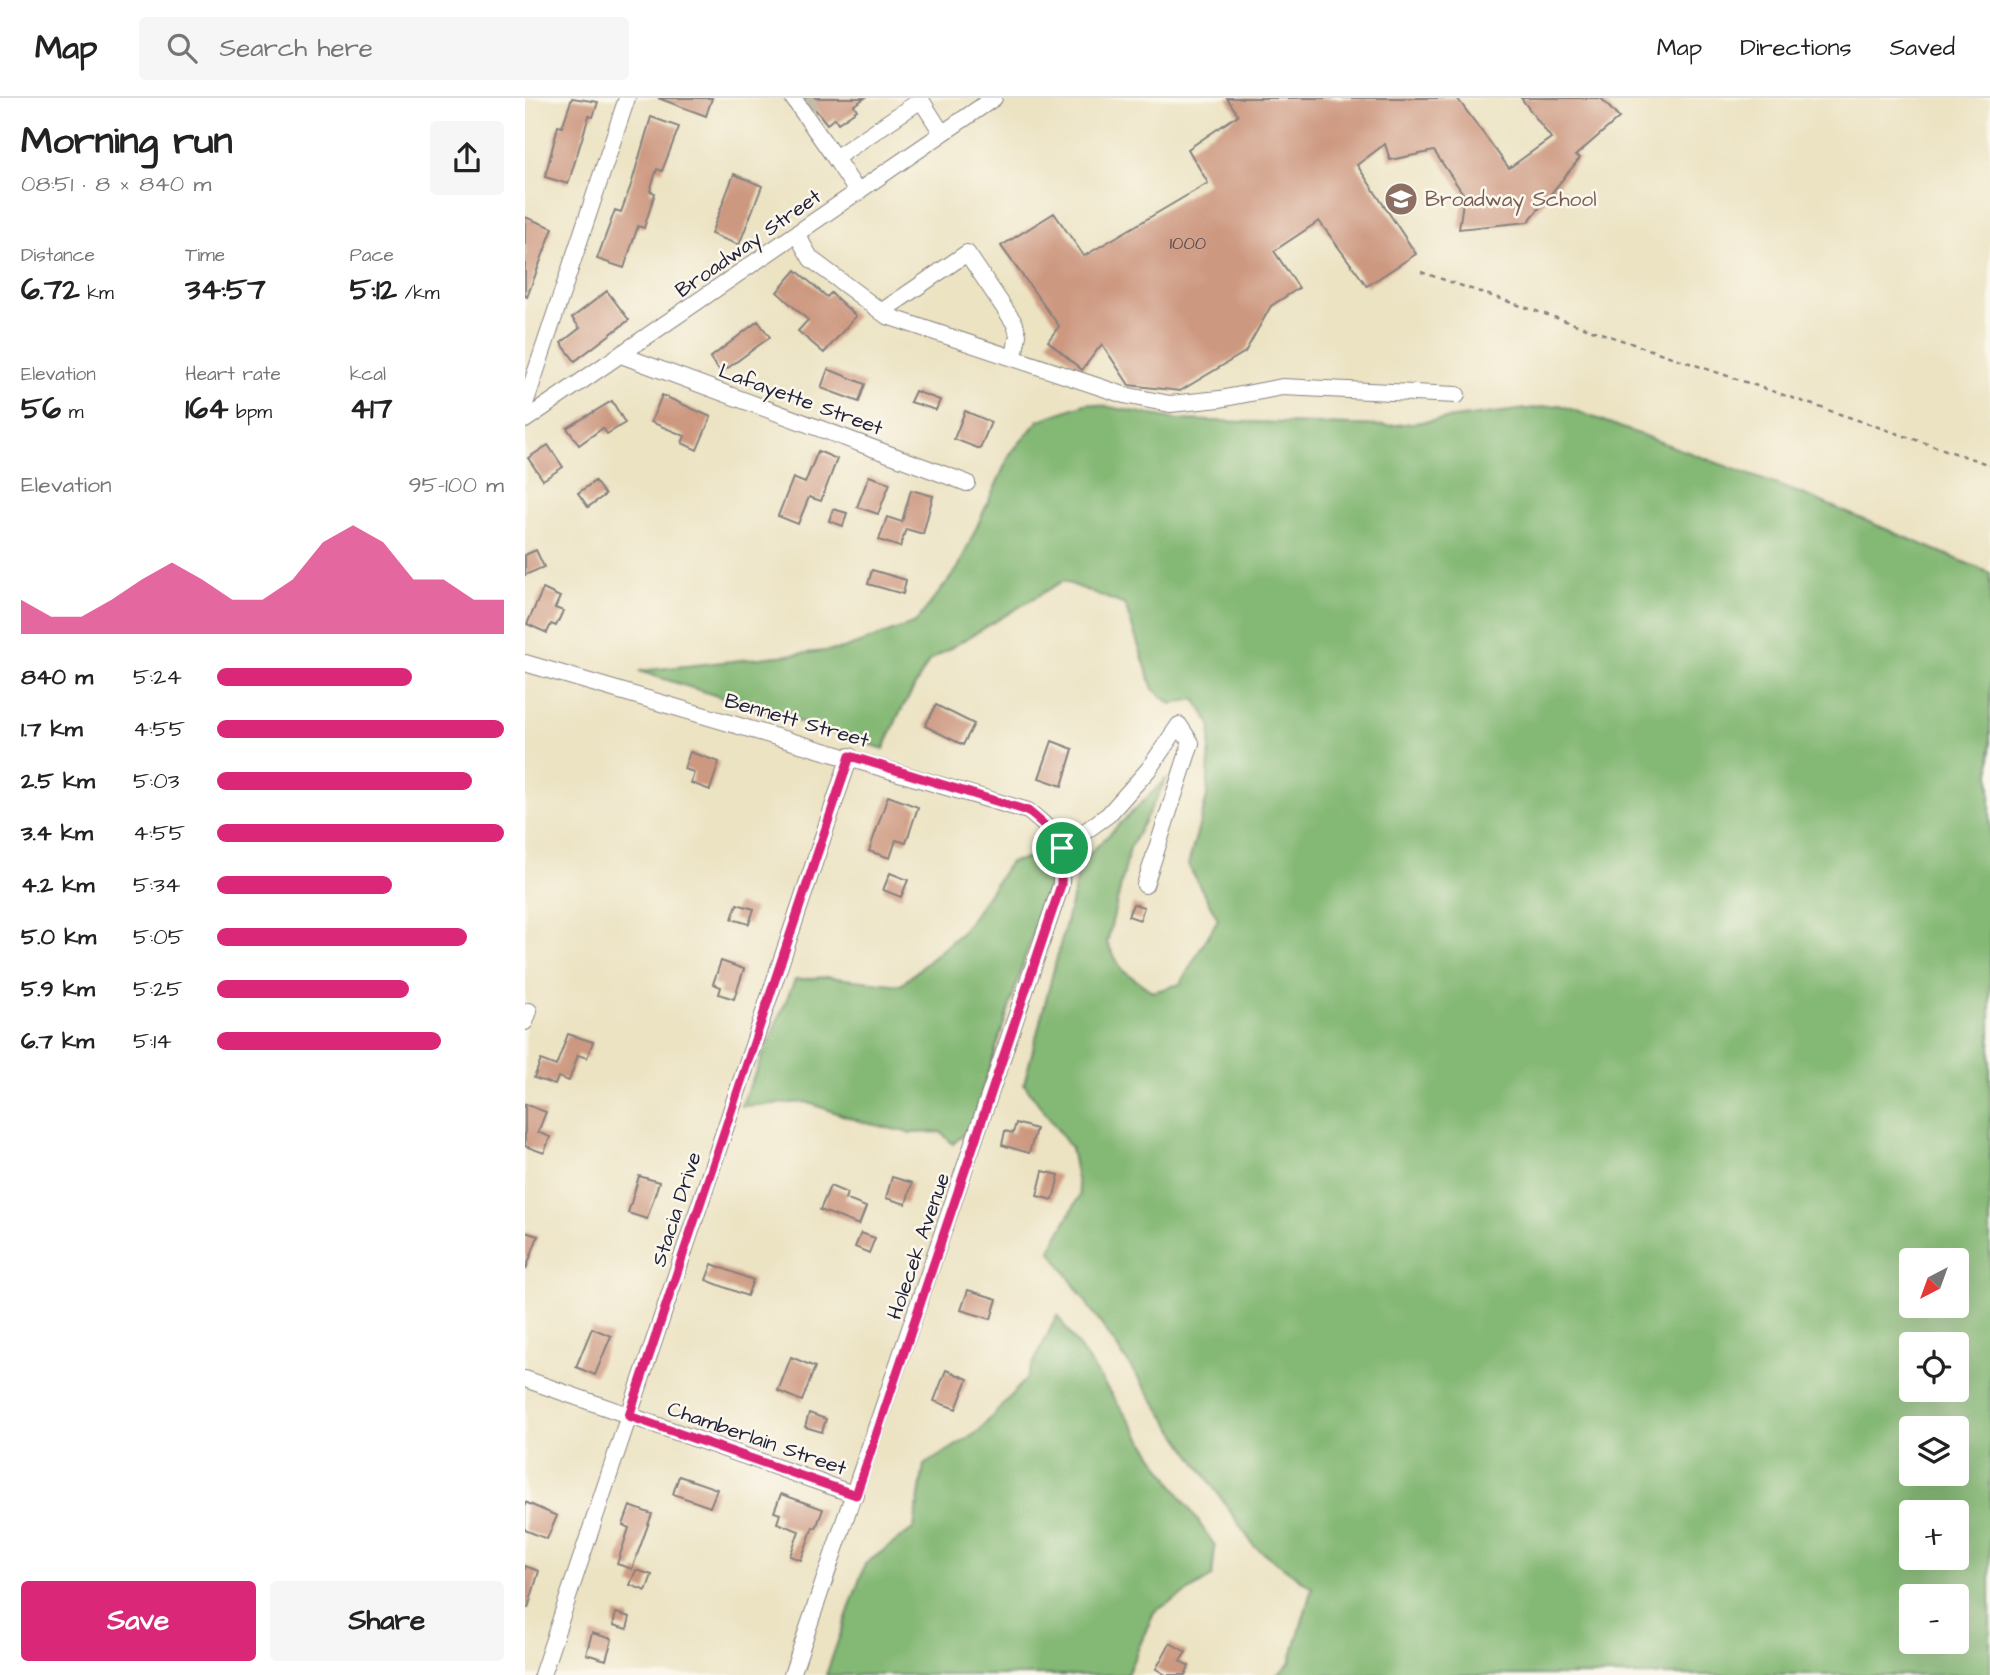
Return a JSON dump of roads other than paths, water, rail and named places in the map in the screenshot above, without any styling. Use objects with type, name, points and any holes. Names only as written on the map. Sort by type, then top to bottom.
[{"type":"street","points":[[525,404],[627,98]]},
{"type":"street","points":[[793,98],[858,193]]},
{"type":"street","name":"Broadway Street","points":[[525,420],[993,98]]},
{"type":"street","points":[[835,158],[921,99],[942,133]]},
{"type":"street","points":[[807,102],[821,123],[821,140]]},
{"type":"street","points":[[797,235],[811,259],[881,312],[927,332],[1014,358],[1124,396],[1170,404],[1220,399],[1282,387],[1457,395]]},
{"type":"street","points":[[881,312],[967,253],[1015,324],[1017,335],[1014,358]]},
{"type":"street","name":"Lafayette Street","points":[[621,355],[967,483]]},
{"type":"street","name":"Bennett Street","points":[[525,663],[850,756],[1028,811],[1051,829],[1062,848]]},
{"type":"street","points":[[1062,848],[1108,815],[1148,770],[1179,725],[1191,743],[1145,886]]},
{"type":"street","name":"Stacia Drive","points":[[543,1675],[850,756]]},
{"type":"street","name":"Holecek Avenue","points":[[792,1675],[856,1495],[1061,885],[1062,848]]},
{"type":"street","name":"Chamberlain Street","points":[[525,1379],[856,1495]]},
{"type":"tunnel","points":[[805,99],[813,111]]},
{"type":"place","name":"Broadway School","points":[[1401,199]]}]
